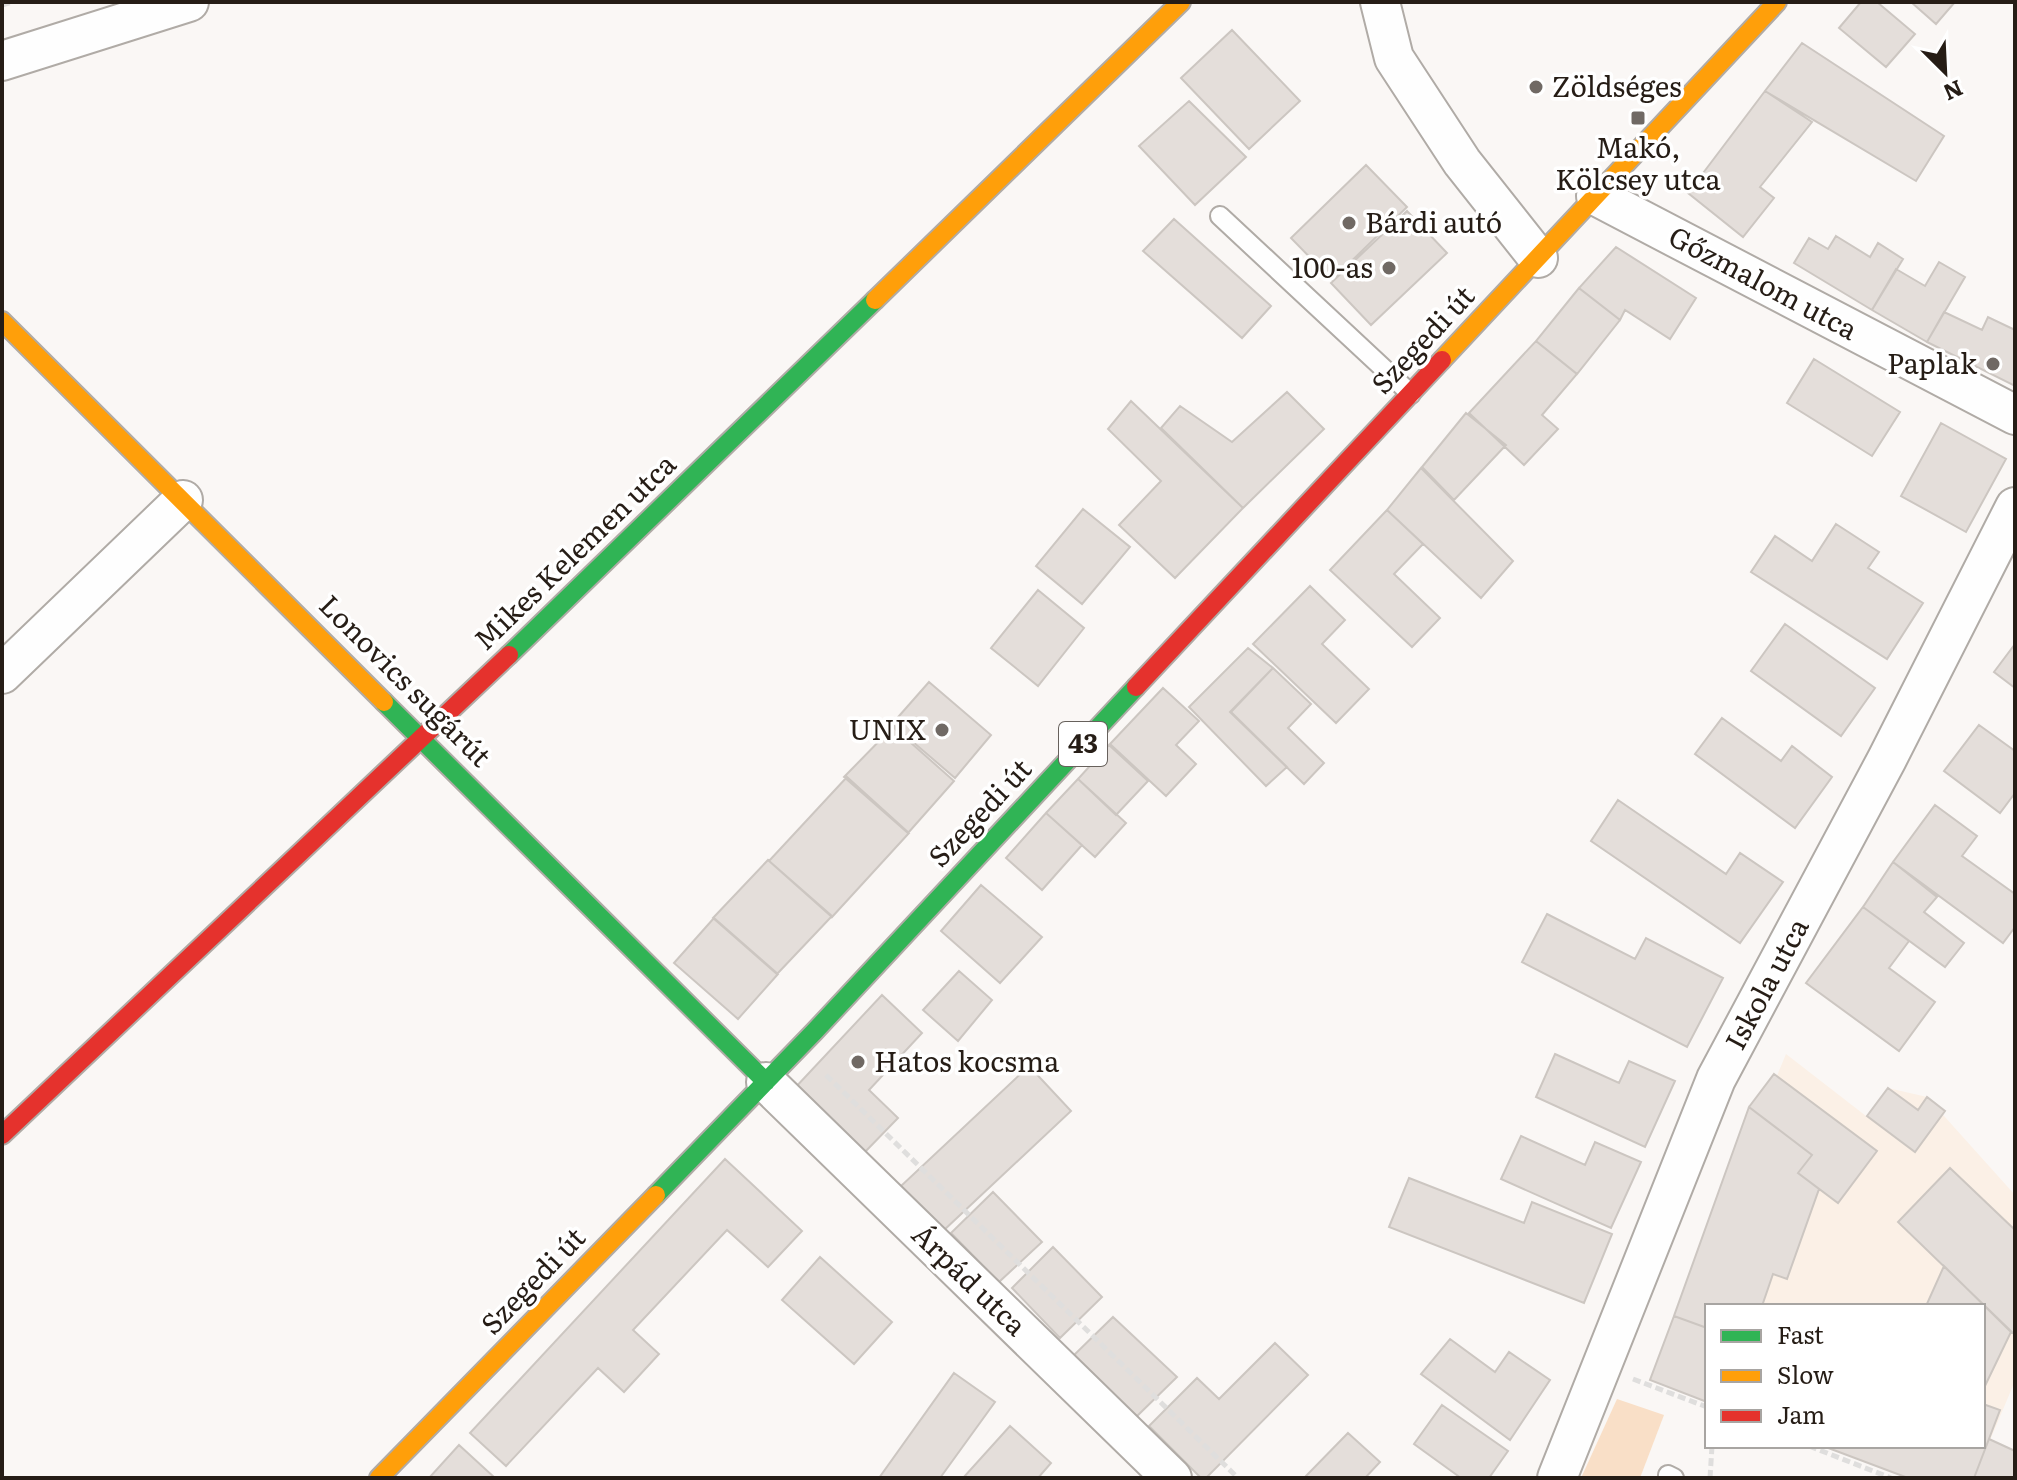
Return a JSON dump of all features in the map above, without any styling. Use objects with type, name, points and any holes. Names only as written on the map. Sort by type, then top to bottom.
[{"type":"street","name":"Mikes Kelemen utca","points":[[2,1135],[423,738],[1181,2]]},
{"type":"street","points":[[1380,2],[1394,58],[1462,162],[1538,258]]},
{"type":"street","name":"Szegedi út","points":[[379,1478],[766,1082],[1777,2]]},
{"type":"street","points":[[2,61],[172,4]]},
{"type":"street","name":"Gőzmalom utca","points":[[1596,196],[2015,415]]},
{"type":"street","name":"Lonovics sugárút","points":[[2,321],[766,1082]]},
{"type":"street","points":[[2,674],[183,500]]},
{"type":"street","name":"Iskola utca","points":[[1557,1478],[1716,1079],[1887,759],[2015,507]]},
{"type":"street","name":"Árpád utca","points":[[766,1082],[1172,1478]]},
{"type":"lane","points":[[1220,216],[1411,394]]},
{"type":"path","points":[[2,5],[13,2]]},
{"type":"path","points":[[824,1073],[1238,1478]]},
{"type":"path","points":[[1603,1368],[1705,1406]]},
{"type":"path","points":[[1710,1478],[1712,1448]]},
{"type":"path","points":[[1814,1448],[1891,1478]]},
{"type":"shaded area","points":[[1786,1054],[1866,1116],[1888,1088],[1927,1097],[2015,1195],[2015,1381],[1974,1478],[1908,1478],[1828,1448],[1985,1448],[1985,1304],[1705,1304],[1705,1401],[1650,1380]]},
{"type":"shaded area","points":[[1617,1399],[1664,1415],[1640,1478],[1581,1478]]},
{"type":"building","points":[[1861,2],[1877,2],[1915,34],[1886,67],[1839,28]]},
{"type":"building","points":[[1911,2],[1955,2],[1936,24]]},
{"type":"building","points":[[1232,30],[1300,101],[1249,149],[1181,78]]},
{"type":"building","points":[[1802,43],[1944,136],[1916,181],[1765,91]]},
{"type":"building","points":[[1765,91],[1812,122],[1760,187],[1774,198],[1743,237],[1688,193]]},
{"type":"building","points":[[1189,101],[1246,157],[1195,205],[1139,146]]},
{"type":"building","name":"Bárdi autó","points":[[1366,165],[1407,207],[1332,280],[1291,238]]},
{"type":"building","name":"100-as","points":[[1407,211],[1447,253],[1371,325],[1331,283]]},
{"type":"building","points":[[1174,219],[1271,306],[1242,338],[1143,251]]},
{"type":"building","points":[[1836,236],[1870,257],[1878,243],[1903,259],[1872,310],[1794,263],[1809,238],[1828,249]]},
{"type":"building","points":[[1616,247],[1696,298],[1670,339],[1625,310],[1620,320],[1579,288]]},
{"type":"building","points":[[1939,262],[1965,277],[1927,342],[1872,310],[1896,269],[1925,286]]},
{"type":"building","points":[[1579,288],[1620,320],[1577,374],[1536,341]]},
{"type":"building","name":"Paplak","points":[[1944,312],[1982,330],[1988,317],[2015,330],[2015,386],[1927,342]]},
{"type":"building","points":[[1536,341],[1577,374],[1542,415],[1558,429],[1524,465],[1469,413]]},
{"type":"building","points":[[1814,359],[1900,412],[1872,456],[1787,403]]},
{"type":"building","points":[[1287,392],[1324,429],[1243,508],[1161,428],[1180,406],[1232,442]]},
{"type":"building","points":[[1131,401],[1243,508],[1175,578],[1119,525],[1161,481],[1108,429]]},
{"type":"building","points":[[1466,413],[1506,445],[1454,500],[1422,467]]},
{"type":"building","points":[[1941,423],[2006,459],[1966,532],[1901,496]]},
{"type":"building","points":[[1421,468],[1513,561],[1481,598],[1387,510]]},
{"type":"building","points":[[1083,509],[1130,547],[1082,604],[1036,566]]},
{"type":"building","points":[[1387,510],[1423,544],[1394,574],[1440,618],[1412,647],[1330,570]]},
{"type":"building","points":[[1836,524],[1879,552],[1868,568],[1923,603],[1887,659],[1751,572],[1775,536],[1812,561]]},
{"type":"building","points":[[1310,586],[1345,620],[1322,644],[1369,689],[1336,723],[1253,644]]},
{"type":"building","points":[[1038,590],[1084,628],[1038,686],[991,648]]},
{"type":"building","points":[[1785,624],[1875,688],[1841,736],[1751,671]]},
{"type":"building","points":[[2015,644],[2015,688],[1994,672]]},
{"type":"building","points":[[1248,648],[1273,668],[1231,712],[1287,767],[1266,786],[1189,707]]},
{"type":"building","points":[[1273,668],[1311,704],[1288,728],[1324,763],[1304,784],[1230,712]]},
{"type":"building","name":"UNIX","points":[[929,682],[991,735],[955,778],[892,724]]},
{"type":"building","points":[[1163,688],[1199,721],[1176,745],[1196,764],[1166,796],[1110,744]]},
{"type":"building","points":[[1722,718],[1781,761],[1792,746],[1832,777],[1795,828],[1695,754]]},
{"type":"building","points":[[1979,725],[2015,751],[2015,793],[2000,813],[1944,771]]},
{"type":"building","points":[[893,727],[954,781],[908,833],[844,777]]},
{"type":"building","points":[[1109,745],[1148,781],[1116,815],[1078,779]]},
{"type":"building","points":[[847,777],[909,833],[832,917],[769,861]]},
{"type":"building","points":[[1078,779],[1126,823],[1095,857],[1046,813]]},
{"type":"building","points":[[1618,800],[1726,874],[1740,853],[1783,882],[1740,943],[1591,841]]},
{"type":"building","points":[[1935,805],[1977,836],[1962,856],[2015,894],[2015,927],[2003,943],[1893,862]]},
{"type":"building","points":[[1046,813],[1082,845],[1042,890],[1006,858]]},
{"type":"building","points":[[768,860],[832,916],[777,974],[713,918]]},
{"type":"building","points":[[1893,862],[1937,897],[1924,912],[1964,943],[1945,967],[1863,907]]},
{"type":"building","points":[[981,885],[1042,937],[1000,983],[941,931]]},
{"type":"building","points":[[1863,907],[1909,941],[1889,968],[1935,1002],[1899,1051],[1806,983]]},
{"type":"building","points":[[1547,914],[1635,959],[1646,938],[1723,978],[1687,1047],[1522,962]]},
{"type":"building","points":[[714,918],[778,974],[738,1019],[674,963]]},
{"type":"building","points":[[959,971],[992,1000],[958,1041],[923,1010]]},
{"type":"building","name":"Hatos kocsma","points":[[882,995],[922,1033],[869,1090],[898,1118],[862,1155],[793,1090]]},
{"type":"building","points":[[1555,1054],[1619,1083],[1629,1061],[1675,1081],[1645,1147],[1536,1097]]},
{"type":"building","points":[[1029,1066],[1071,1111],[943,1231],[901,1186]]},
{"type":"building","points":[[1774,1074],[1877,1151],[1838,1203],[1798,1173],[1812,1155],[1749,1107]]},
{"type":"building","points":[[1888,1088],[1918,1110],[1927,1097],[1945,1111],[1915,1152],[1867,1116]]},
{"type":"building","points":[[1749,1107],[1812,1155],[1798,1173],[1819,1189],[1787,1279],[1773,1274],[1763,1304],[1705,1304],[1705,1327],[1674,1316]]},
{"type":"building","points":[[1521,1136],[1585,1165],[1595,1142],[1641,1162],[1611,1228],[1501,1179]]},
{"type":"building","points":[[725,1159],[802,1231],[768,1267],[727,1230],[633,1330],[659,1354],[624,1392],[598,1368],[506,1466],[470,1433]]},
{"type":"building","points":[[1950,1168],[2015,1230],[2015,1335],[1985,1304],[1898,1222]]},
{"type":"building","points":[[1409,1178],[1524,1223],[1532,1202],[1612,1234],[1584,1303],[1389,1227]]},
{"type":"building","points":[[993,1192],[1042,1242],[999,1282],[951,1233]]},
{"type":"building","points":[[1053,1247],[1102,1297],[1060,1338],[1012,1288]]},
{"type":"building","points":[[820,1257],[892,1322],[854,1364],[782,1300]]},
{"type":"building","points":[[1944,1266],[1983,1304],[1927,1304]]},
{"type":"building","points":[[1985,1306],[2011,1332],[1985,1386]]},
{"type":"building","points":[[1674,1316],[1705,1327],[1705,1401],[1650,1380]]},
{"type":"building","points":[[1113,1317],[1177,1377],[1134,1419],[1070,1359]]},
{"type":"building","points":[[1450,1339],[1495,1372],[1509,1352],[1550,1380],[1510,1440],[1421,1374]]},
{"type":"building","points":[[1275,1343],[1308,1375],[1206,1478],[1201,1478],[1149,1426],[1197,1378],[1219,1399]]},
{"type":"building","points":[[954,1373],[995,1402],[940,1478],[879,1478]]},
{"type":"building","points":[[1442,1405],[1508,1451],[1489,1478],[1461,1478],[1414,1444]]},
{"type":"building","points":[[1985,1405],[2000,1410],[1974,1478],[1908,1478],[1828,1448],[1985,1448]]},
{"type":"building","points":[[1010,1426],[1051,1463],[1038,1478],[963,1478]]},
{"type":"building","points":[[1348,1433],[1380,1462],[1365,1478],[1304,1478]]},
{"type":"building","points":[[1989,1439],[2015,1451],[2015,1478],[1974,1478]]},
{"type":"building","points":[[459,1445],[495,1478],[429,1478]]},
{"type":"traffic: fast","points":[[509,655],[875,300]]},
{"type":"traffic: fast","points":[[656,1195],[814,1032],[1136,687]]},
{"type":"traffic: fast","points":[[384,702],[766,1082]]},
{"type":"traffic: slow","points":[[875,300],[1181,2]]},
{"type":"traffic: slow","points":[[1442,360],[1777,2]]},
{"type":"traffic: slow","points":[[2,321],[384,702]]},
{"type":"traffic: slow","points":[[379,1478],[656,1195]]},
{"type":"traffic: jam","points":[[1136,687],[1442,360]]},
{"type":"traffic: jam","points":[[2,1135],[509,655]]},
{"type":"place","name":"Zöldséges","points":[[1536,87]]},
{"type":"place","name":"Makó, Kölcsey utca","points":[[1638,118]]},
{"type":"place","name":"Bárdi autó","points":[[1349,223]]},
{"type":"place","name":"100-as","points":[[1389,268]]},
{"type":"place","name":"Paplak","points":[[1993,364]]},
{"type":"place","name":"UNIX","points":[[942,730]]},
{"type":"place","name":"Hatos kocsma","points":[[858,1062]]}]
